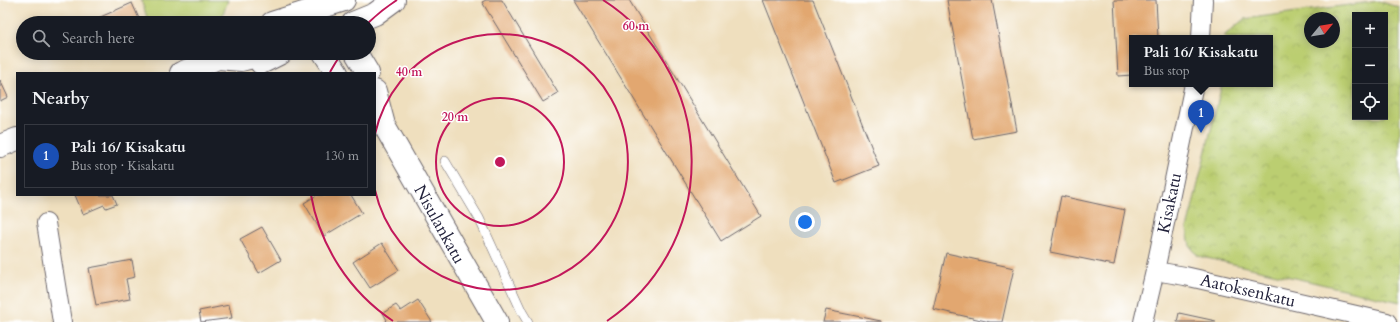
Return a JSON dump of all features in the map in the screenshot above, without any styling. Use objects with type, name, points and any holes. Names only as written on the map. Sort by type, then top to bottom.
[{"type":"main road","points":[[370,16],[394,0]]},
{"type":"main road","points":[[297,13],[333,7]]},
{"type":"main road","points":[[183,72],[209,60]]},
{"type":"main road","points":[[261,60],[261,63],[267,60]]},
{"type":"main road","points":[[329,60],[336,72]]},
{"type":"main road","points":[[360,60],[367,72]]},
{"type":"main road","name":"Nisulankatu","points":[[376,98],[380,121],[497,322]]},
{"type":"main road","points":[[0,146],[16,140]]},
{"type":"street","points":[[1201,35],[1203,0]]},
{"type":"street","name":"Kisakatu","points":[[1143,322],[1193,87]]},
{"type":"street","points":[[46,223],[62,322]]},
{"type":"street","name":"Aatoksenkatu","points":[[1155,271],[1184,276],[1387,322]]},
{"type":"lane","name":"Nisulankatu","points":[[445,160],[479,218],[528,322]]},
{"type":"green space","points":[[141,0],[228,0],[222,16],[147,16]]},
{"type":"green space","points":[[1379,1],[1400,8],[1400,302],[1198,256],[1190,246],[1187,229],[1221,87],[1273,87],[1273,35],[1225,35],[1244,19]]},
{"type":"building","points":[[486,0],[502,0],[558,93],[543,102],[482,2]]},
{"type":"building","points":[[573,0],[629,0],[761,216],[721,241]]},
{"type":"building","points":[[763,0],[813,0],[879,166],[836,183]]},
{"type":"building","points":[[947,0],[992,0],[1017,131],[973,139]]},
{"type":"building","points":[[1114,0],[1156,0],[1158,35],[1129,35],[1129,75],[1118,76]]},
{"type":"building","points":[[132,3],[138,16],[103,16]]},
{"type":"building","points":[[0,80],[8,97],[0,101]]},
{"type":"building","points":[[75,196],[113,196],[117,204],[106,208],[104,205],[83,214]]},
{"type":"building","points":[[315,196],[352,196],[362,213],[324,236],[304,203]]},
{"type":"building","points":[[1061,196],[1125,210],[1114,265],[1050,252]]},
{"type":"building","points":[[262,227],[281,260],[259,273],[240,239]]},
{"type":"building","points":[[382,243],[399,270],[370,288],[353,262]]},
{"type":"building","points":[[946,253],[1014,268],[1002,322],[990,322],[933,309]]},
{"type":"building","points":[[132,260],[135,277],[126,279],[130,299],[96,305],[89,268]]},
{"type":"building","points":[[418,300],[432,322],[385,322],[387,320],[383,313],[396,305],[401,311]]},
{"type":"building","points":[[229,305],[232,318],[201,322],[199,311]]},
{"type":"building","points":[[826,310],[881,321],[881,322],[823,322]]},
{"type":"building","points":[[1179,313],[1216,321],[1216,322],[1177,322]]},
{"type":"place","name":"Pali 16/ Kisakatu","points":[[1201,133]]}]
